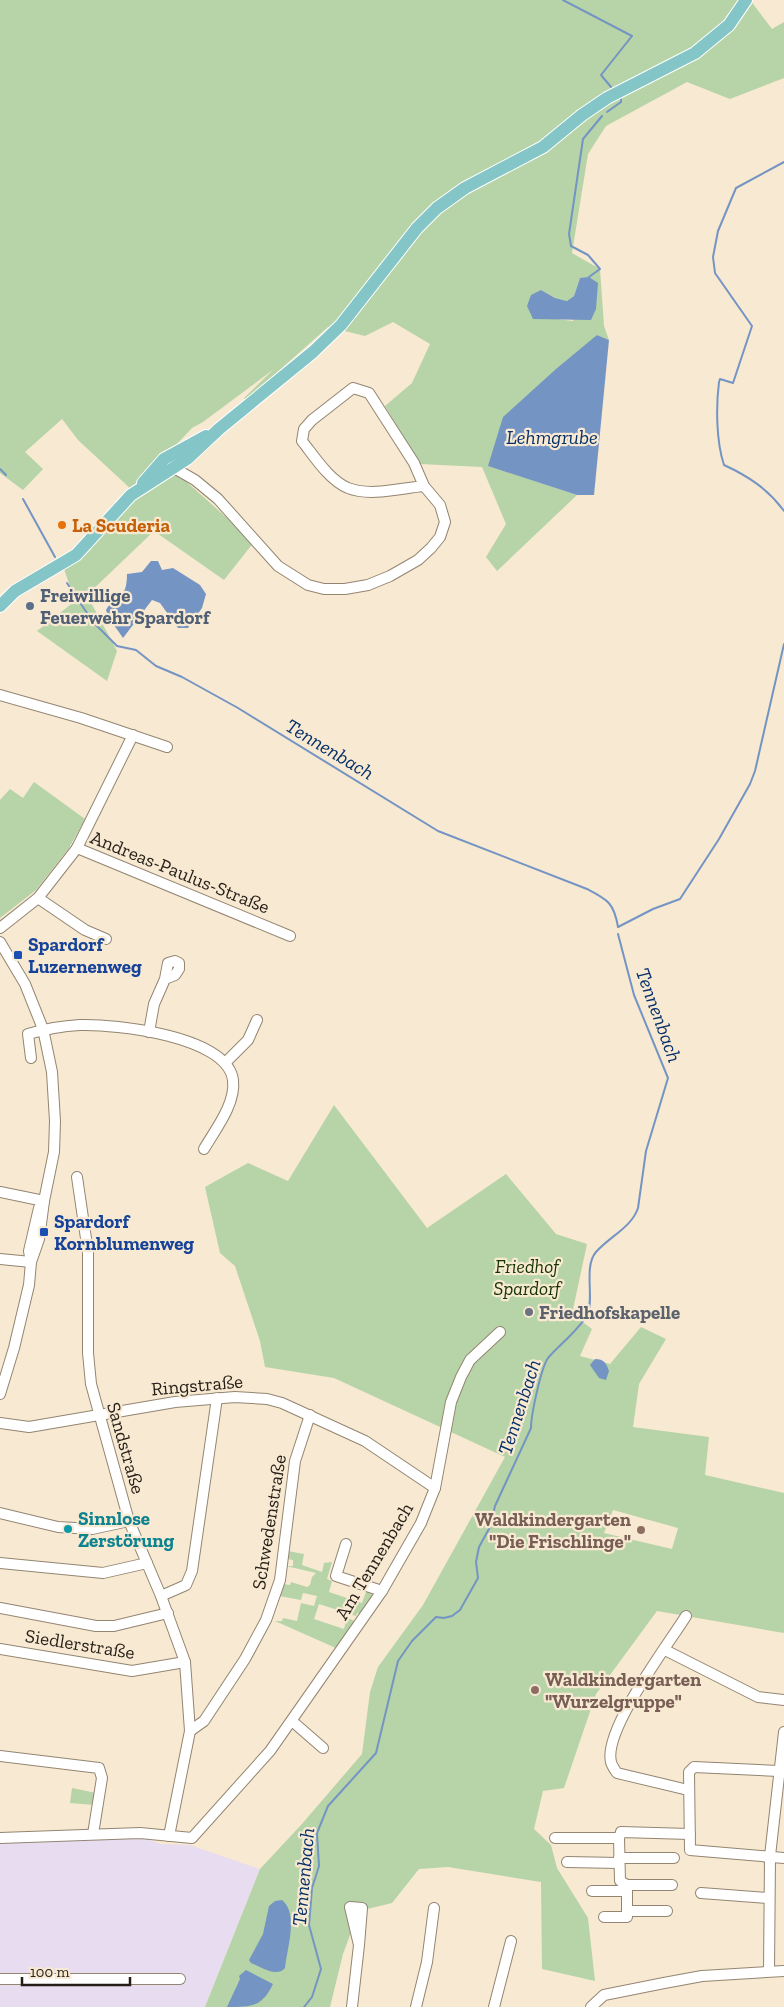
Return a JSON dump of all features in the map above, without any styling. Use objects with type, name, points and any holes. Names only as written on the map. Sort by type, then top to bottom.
[{"type":"main road","points":[[2,602],[24,585],[76,556],[127,499],[141,487],[187,459],[219,429],[287,375],[341,325],[417,228],[437,208],[465,188],[544,147],[602,101],[684,60],[720,34],[734,20],[746,2]]},
{"type":"main road","points":[[141,487],[157,466],[174,453],[219,429]]},
{"type":"main road","points":[[174,453],[187,459]]},
{"type":"main road","points":[[174,453],[174,468]]},
{"type":"street","points":[[174,468],[195,480],[238,520],[278,566],[300,581],[324,589],[345,589],[368,585],[404,569],[431,548],[440,536],[445,522],[440,505],[424,486],[414,463],[369,393],[354,388],[304,429],[302,441],[333,477],[348,488],[376,491],[424,486]]},
{"type":"street","points":[[187,459],[195,480]]},
{"type":"street","points":[[0,695],[167,747]]},
{"type":"street","points":[[77,848],[133,736]]},
{"type":"street","name":"Andreas-Paulus-Straße","points":[[0,928],[38,898],[77,848],[290,936]]},
{"type":"street","points":[[38,898],[85,930],[106,939]]},
{"type":"street","points":[[0,942],[25,984],[43,1029],[52,1072],[55,1121],[54,1152],[44,1201],[39,1239],[32,1262],[29,1284],[14,1348],[0,1394]]},
{"type":"street","points":[[149,1032],[154,1004],[165,979]]},
{"type":"street","points":[[226,1062],[248,1040],[257,1020]]},
{"type":"street","points":[[31,1058],[28,1034],[43,1029],[88,1025],[149,1032],[209,1051],[226,1062],[232,1077],[232,1095],[225,1112],[204,1149]]},
{"type":"street","name":"Sandstraße","points":[[77,1177],[88,1252],[88,1360],[98,1414],[129,1521],[168,1613],[185,1662],[190,1731],[169,1836]]},
{"type":"street","points":[[0,1192],[44,1201]]},
{"type":"street","points":[[0,1259],[32,1262]]},
{"type":"street","name":"Am Tennenbach","points":[[169,1836],[192,1838],[265,1757],[382,1591],[422,1523],[435,1488],[451,1402],[461,1377],[470,1360],[500,1332]]},
{"type":"street","points":[[161,1596],[186,1585],[192,1572],[217,1398]]},
{"type":"street","name":"Ringstraße","points":[[0,1423],[29,1426],[98,1414],[217,1398],[267,1399],[310,1415],[365,1440],[435,1488]]},
{"type":"street","name":"Schwedenstraße","points":[[190,1731],[204,1721],[245,1659],[266,1620],[275,1598],[282,1567],[295,1461],[310,1415]]},
{"type":"street","points":[[0,1513],[58,1527],[92,1529],[129,1521]]},
{"type":"street","points":[[346,1544],[336,1576],[382,1591]]},
{"type":"street","points":[[0,1563],[103,1573],[148,1563]]},
{"type":"street","points":[[0,1608],[96,1626],[114,1626],[168,1613]]},
{"type":"street","points":[[686,1616],[627,1708],[614,1739],[611,1762],[617,1773],[688,1790]]},
{"type":"street","name":"Siedlerstraße","points":[[0,1649],[132,1671],[185,1662]]},
{"type":"street","points":[[665,1650],[758,1697],[784,1700]]},
{"type":"street","points":[[292,1721],[323,1748]]},
{"type":"street","points":[[769,1971],[768,1898],[770,1856],[781,1783],[779,1771],[784,1732]]},
{"type":"street","points":[[0,1756],[99,1768],[102,1778],[93,1834]]},
{"type":"street","points":[[779,1771],[694,1767],[689,1772],[688,1790],[690,1850],[784,1858]]},
{"type":"street","points":[[604,1917],[628,1917],[627,1888],[620,1881],[619,1838],[621,1832],[690,1834]]},
{"type":"street","points":[[0,1838],[140,1833],[169,1836]]},
{"type":"street","points":[[555,1838],[619,1838]]},
{"type":"street","points":[[566,1862],[674,1858]]},
{"type":"street","points":[[592,1891],[672,1885]]},
{"type":"street","points":[[701,1894],[768,1898]]},
{"type":"street","points":[[416,2007],[427,1962],[434,1908]]},
{"type":"street","points":[[628,1911],[667,1911]]},
{"type":"street","points":[[494,2007],[511,1941]]},
{"type":"street","points":[[352,2007],[359,1945]]},
{"type":"street","points":[[591,2007],[604,1995],[664,1982],[702,1976],[784,1971]]},
{"type":"street","points":[[0,1979],[180,1979]]},
{"type":"shaded area","points":[[140,1836],[160,1844],[190,1845],[260,1869],[205,2007],[0,2007],[0,1838]]},
{"type":"green space","points":[[0,0],[750,0],[772,29],[784,22],[784,78],[730,99],[687,82],[606,126],[588,154],[572,253],[600,269],[604,326],[609,340],[597,335],[489,466],[577,495],[497,571],[486,557],[506,524],[482,467],[420,464],[385,406],[412,383],[430,344],[393,322],[365,336],[328,327],[246,400],[244,398],[274,369],[203,422],[192,428],[162,460],[254,542],[224,580],[154,531],[87,595],[117,651],[107,681],[37,631],[75,601],[61,560],[133,491],[78,440],[62,419],[25,452],[43,469],[23,490],[0,473]],"holes":[[[580,278],[573,321],[557,319],[541,290],[555,298],[567,301],[574,296]]]},
{"type":"green space","points":[[34,782],[85,819],[69,848],[36,890],[0,918],[0,800],[10,789],[23,798]]},
{"type":"green space","name":"Friedhof Spardorf","points":[[334,1105],[427,1228],[506,1174],[556,1234],[587,1244],[572,1314],[592,1329],[580,1356],[610,1364],[641,1327],[666,1339],[639,1384],[633,1427],[709,1437],[705,1475],[784,1493],[784,1633],[657,1611],[596,1694],[564,1788],[543,1791],[534,1829],[551,1845],[557,1868],[588,1918],[595,1981],[542,1969],[541,1882],[448,1867],[419,1869],[392,1903],[359,1911],[343,1954],[330,2007],[205,2007],[260,1869],[362,1754],[370,1692],[378,1667],[423,1605],[505,1457],[334,1378],[265,1367],[260,1341],[235,1266],[220,1253],[205,1187],[248,1163],[288,1181]],"holes":[[[613,1510],[678,1528],[672,1549],[604,1533]]]},
{"type":"green space","points":[[288,1551],[304,1554],[302,1565],[322,1572],[324,1563],[332,1562],[327,1579],[332,1581],[329,1592],[362,1603],[366,1592],[362,1590],[363,1588],[371,1593],[372,1596],[360,1614],[357,1613],[356,1616],[319,1604],[314,1619],[344,1629],[347,1617],[354,1621],[338,1649],[275,1621],[282,1621],[283,1618],[297,1621],[301,1603],[314,1606],[317,1596],[303,1593],[301,1600],[279,1596],[283,1584],[290,1585],[291,1582],[307,1587],[316,1573],[286,1566],[293,1566],[293,1560],[287,1559]]},
{"type":"green space","points":[[72,1788],[96,1793],[94,1805],[70,1803]]},
{"type":"water","points":[[589,277],[598,283],[596,309],[591,320],[533,319],[527,306],[531,295],[541,290],[555,298],[567,301],[574,296],[580,278]]},
{"type":"water","name":"Lehmgrube","points":[[597,335],[609,340],[594,495],[577,495],[488,466],[503,417]]},
{"type":"water","points":[[151,561],[158,561],[162,570],[173,568],[200,585],[206,594],[202,608],[188,628],[178,628],[160,603],[152,600],[123,638],[106,610],[123,593],[127,583],[127,574],[142,572]]},
{"type":"water","points":[[595,1359],[603,1361],[607,1366],[609,1371],[606,1380],[599,1378],[590,1365]]},
{"type":"water","points":[[282,1900],[290,1914],[291,1932],[285,1968],[281,1971],[273,1972],[251,1963],[249,1960],[263,1934],[269,1906],[275,1901]]},
{"type":"water","points":[[246,1970],[273,1984],[269,1992],[260,2001],[250,2006],[227,2007],[240,1979],[239,1976]]},
{"type":"waterway","points":[[563,0],[632,36],[601,75],[611,87]]},
{"type":"waterway","points":[[607,112],[621,102],[621,99]]},
{"type":"waterway","points":[[589,277],[600,269],[588,255],[571,246],[569,234],[583,139],[602,116]]},
{"type":"waterway","points":[[784,162],[736,188],[718,231],[713,257],[715,273],[752,326],[733,383],[720,379],[719,382],[717,424],[721,456],[724,465],[757,484],[784,511]]},
{"type":"waterway","name":"Tennenbach","points":[[0,469],[6,475]]},
{"type":"waterway","name":"Tennenbach","points":[[23,499],[55,557]]},
{"type":"waterway","name":"Tennenbach","points":[[67,583],[93,622],[117,646],[136,650],[156,666],[182,677],[238,708],[438,831],[587,889],[609,903],[614,912],[618,927],[653,909],[680,899],[719,839],[750,784],[755,771],[784,644]]},
{"type":"waterway","name":"Tennenbach","points":[[304,2007],[312,1997],[321,1969],[309,1925],[312,1888],[319,1866],[317,1833],[328,1806],[376,1753],[398,1661],[412,1641],[436,1617],[452,1616],[460,1610],[478,1578],[476,1562],[479,1547],[490,1527],[495,1506],[531,1428],[537,1392],[545,1363],[587,1315],[590,1301],[590,1266],[592,1258],[601,1247],[631,1221],[638,1208],[646,1151],[668,1078],[634,995],[618,934]]},
{"type":"place","name":"La Scuderia","points":[[62,525]]},
{"type":"place","name":"Freiwillige Feuerwehr Spardorf","points":[[30,606]]},
{"type":"place","name":"Spardorf Luzernenweg","points":[[18,955]]},
{"type":"place","name":"Spardorf Kornblumenweg","points":[[44,1232]]},
{"type":"place","name":"Friedhofskapelle","points":[[529,1312]]},
{"type":"place","name":"Sinnlose Zerstörung","points":[[68,1529]]},
{"type":"place","name":"Waldkindergarten \"Die Frischlinge\"","points":[[641,1530]]},
{"type":"place","name":"Waldkindergarten \"Wurzelgruppe\"","points":[[535,1690]]}]
